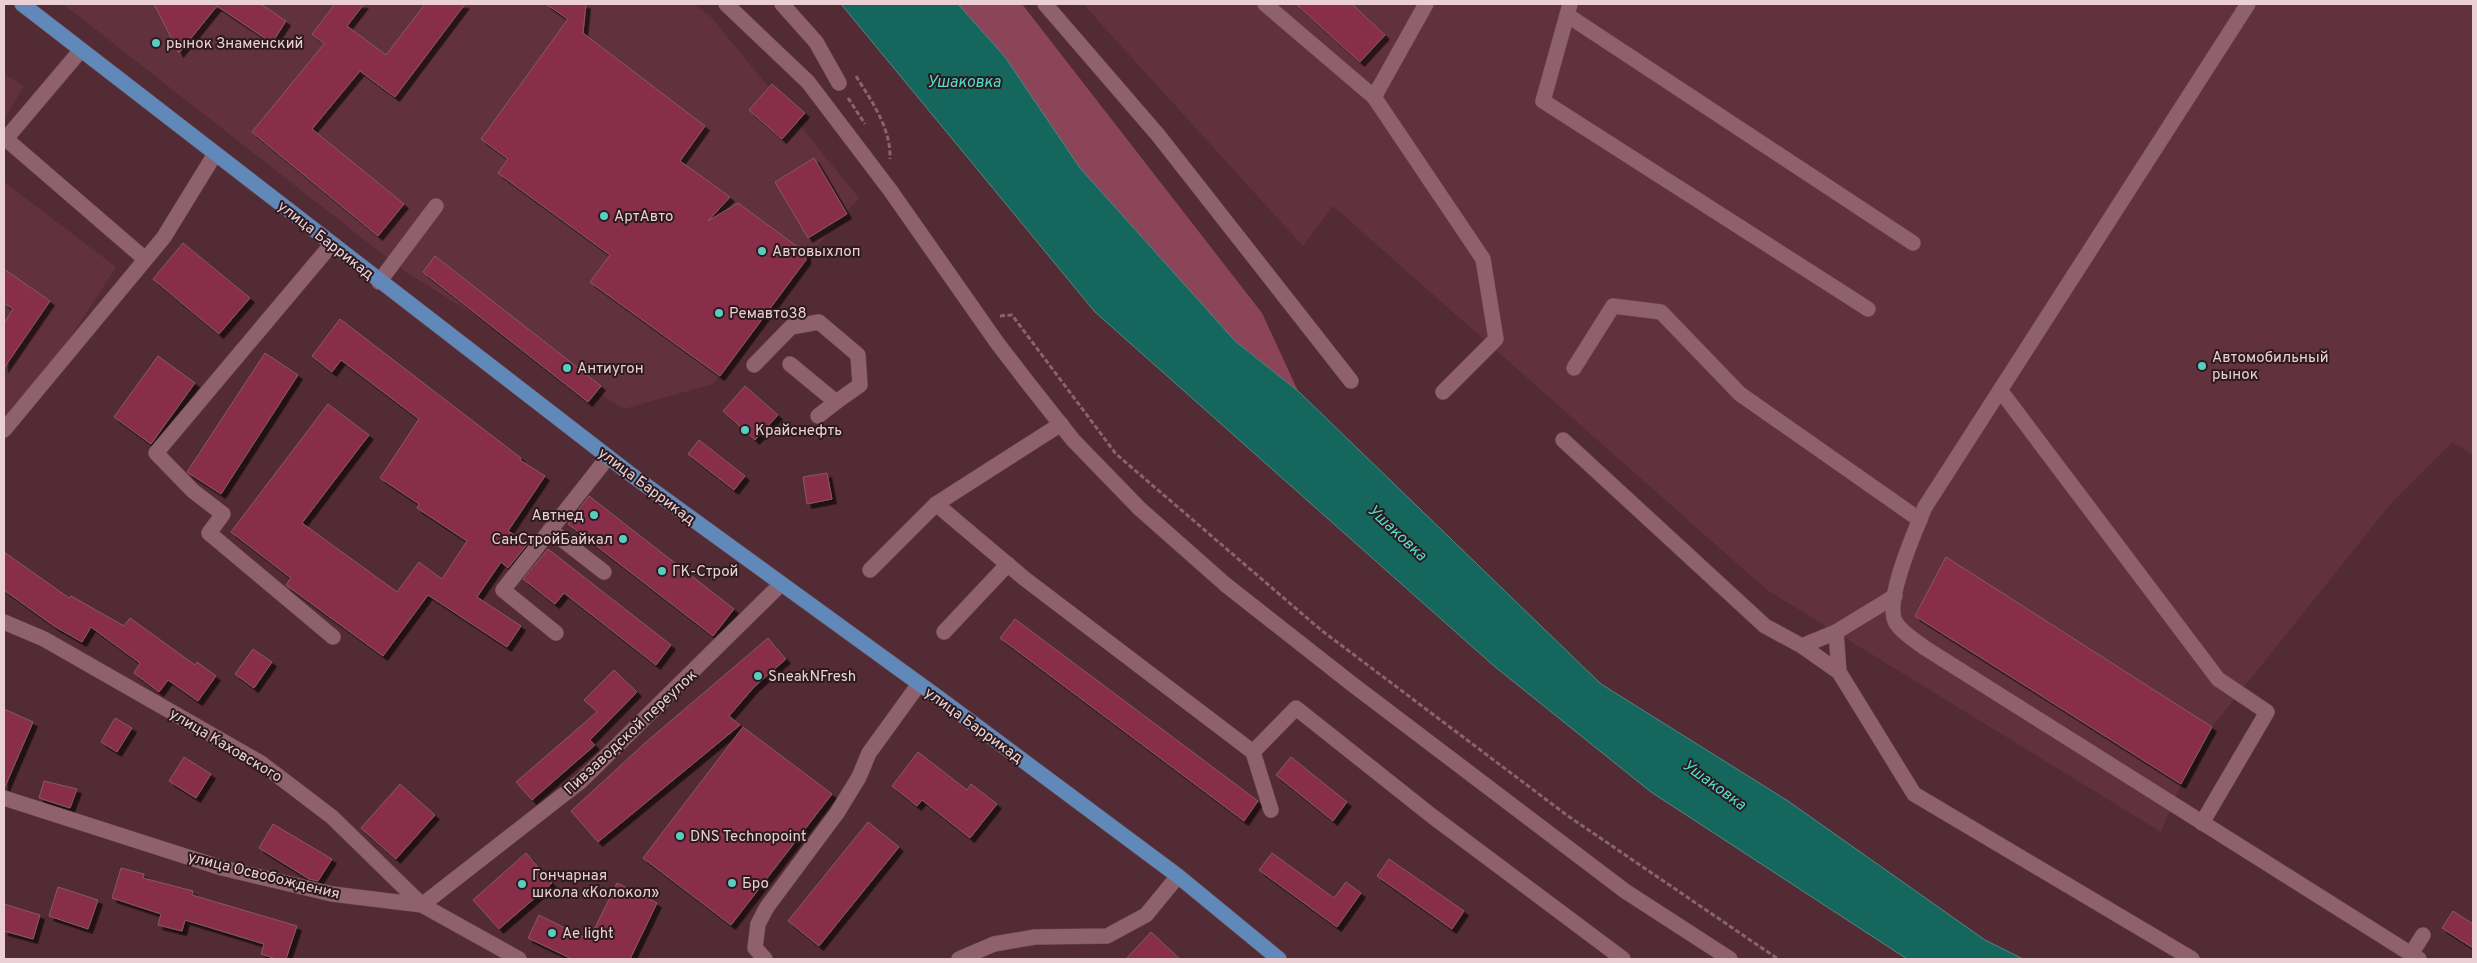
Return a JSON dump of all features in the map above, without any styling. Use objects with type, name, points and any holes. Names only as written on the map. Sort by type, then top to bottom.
[{"type":"main road","name":"улица Баррикад","points":[[22,4],[608,457],[1178,876],[1278,959]]},
{"type":"street","points":[[726,4],[808,82],[890,190],[998,344],[1073,440],[1140,509],[1226,585],[1352,684],[1624,891],[1730,959]]},
{"type":"street","points":[[782,4],[816,42],[839,83]]},
{"type":"street","points":[[1045,4],[1158,135],[1351,381]]},
{"type":"street","points":[[1265,4],[1374,97],[1484,259],[1496,339],[1443,392]]},
{"type":"street","points":[[1374,97],[1426,4]]},
{"type":"street","points":[[2248,4],[1930,499],[1901,571],[1895,596],[1893,616],[1896,624],[1925,648],[2415,957],[2423,935]]},
{"type":"street","points":[[1868,308],[1544,101],[1568,9],[1913,244]]},
{"type":"street","points":[[81,50],[5,140],[145,259]]},
{"type":"street","points":[[4,430],[164,237],[214,154]]},
{"type":"street","points":[[380,282],[436,206]]},
{"type":"street","points":[[331,244],[156,453],[193,492],[223,514],[209,533],[334,637]]},
{"type":"street","points":[[1574,368],[1613,306],[1661,312],[1740,394],[1920,520]]},
{"type":"street","points":[[754,365],[791,327],[819,322],[858,355],[860,385],[818,416]]},
{"type":"street","points":[[790,364],[836,402]]},
{"type":"street","points":[[2000,391],[2218,679],[2267,712],[2202,823]]},
{"type":"street","points":[[870,570],[936,504],[1061,424]]},
{"type":"street","points":[[1563,440],[1766,626],[1802,646],[1839,672],[1914,794],[2192,959]]},
{"type":"street","points":[[556,633],[503,590],[608,457]]},
{"type":"street","points":[[936,504],[1008,564],[1253,752],[1270,810]]},
{"type":"street","points":[[550,530],[604,572]]},
{"type":"street","points":[[944,632],[1008,564]]},
{"type":"street","name":"Пивзаводской переулок","points":[[422,904],[581,781],[780,585]]},
{"type":"street","points":[[1802,646],[1836,632],[1895,596]]},
{"type":"street","name":"улица Каховского","points":[[4,622],[44,639],[261,763],[332,817],[422,904]]},
{"type":"street","points":[[1836,632],[1839,672]]},
{"type":"street","points":[[765,959],[755,948],[758,924],[767,907],[837,813],[870,753],[919,684]]},
{"type":"street","points":[[1253,752],[1296,708],[1432,816],[1623,959]]},
{"type":"street","name":"улица Освобождения","points":[[4,798],[222,868],[332,894],[422,904],[519,959]]},
{"type":"street","points":[[959,959],[994,944],[1035,937],[1107,936],[1146,915],[1178,876]]},
{"type":"path","points":[[1012,315],[1116,454],[1321,630],[1568,816],[1778,959]]},
{"type":"shaded area","points":[[63,4],[694,4],[712,18],[859,198],[809,255],[713,384],[624,409],[403,270]]},
{"type":"shaded area","points":[[958,4],[1022,4],[1262,313],[1298,391],[1235,341],[1080,168],[1005,57]]},
{"type":"shaded area","points":[[1083,4],[2473,4],[2473,455],[2452,442],[2392,502],[2212,727],[2181,784],[2161,832],[1767,590],[1333,206],[1303,246]]},
{"type":"shaded area","points":[[4,74],[24,86],[4,120]]},
{"type":"shaded area","points":[[4,182],[116,267],[4,440]]},
{"type":"water","name":"Ушаковка","points":[[841,4],[958,4],[1005,57],[1080,168],[1235,341],[1298,391],[1601,684],[1788,801],[1985,940],[2023,959],[1907,959],[1651,792],[1494,666],[1095,312]]},
{"type":"building","points":[[154,4],[261,4],[286,21],[272,43],[217,6],[179,53]]},
{"type":"building","points":[[335,4],[364,4],[347,26],[386,55],[425,4],[465,4],[395,97],[360,71],[312,129],[404,204],[378,236],[252,132],[324,44],[312,34]]},
{"type":"building","points":[[546,4],[586,4],[583,33],[705,126],[680,161],[730,197],[708,221],[738,203],[806,253],[806,260],[720,376],[590,282],[610,255],[498,173],[508,159],[481,139],[568,19]]},
{"type":"building","points":[[1296,4],[1352,4],[1385,35],[1360,62]]},
{"type":"building","points":[[772,84],[805,113],[782,139],[749,110]]},
{"type":"building","points":[[814,158],[847,214],[808,238],[775,182]]},
{"type":"building","points":[[183,243],[250,298],[219,334],[153,279]]},
{"type":"building","points":[[435,256],[601,386],[588,402],[423,272]]},
{"type":"building","points":[[4,269],[50,301],[4,368],[4,323],[13,309],[4,303]]},
{"type":"building","points":[[340,319],[521,458],[520,460],[545,476],[508,531],[528,543],[508,568],[501,562],[477,597],[521,626],[507,647],[428,595],[383,656],[286,585],[291,578],[231,532],[328,404],[369,435],[302,523],[397,592],[419,562],[442,579],[467,541],[417,508],[419,504],[380,478],[419,419],[341,360],[332,372],[312,356]]},
{"type":"building","points":[[265,353],[298,375],[221,494],[187,472]]},
{"type":"building","points":[[158,356],[195,383],[151,444],[114,417]]},
{"type":"building","points":[[745,386],[778,415],[755,440],[723,411]]},
{"type":"building","points":[[699,440],[745,476],[734,490],[688,454]]},
{"type":"building","points":[[827,473],[832,499],[807,504],[803,477]]},
{"type":"building","points":[[589,496],[734,609],[713,636],[568,524]]},
{"type":"building","points":[[548,549],[671,645],[656,665],[564,593],[555,604],[523,579]]},
{"type":"building","points":[[4,552],[69,598],[71,596],[124,626],[130,618],[195,665],[197,662],[216,676],[198,701],[168,680],[159,692],[134,673],[140,663],[91,627],[82,642],[54,626],[4,590]]},
{"type":"building","points":[[1946,557],[2212,727],[2181,784],[1915,616]]},
{"type":"building","points":[[1015,619],[1258,801],[1244,821],[1000,638]]},
{"type":"building","points":[[768,638],[786,659],[754,687],[729,716],[740,725],[598,842],[571,811],[645,743]]},
{"type":"building","points":[[253,649],[272,662],[254,688],[235,674]]},
{"type":"building","points":[[614,670],[637,692],[590,740],[595,745],[532,800],[516,782],[597,712],[584,700]]},
{"type":"building","points":[[4,709],[33,722],[4,789]]},
{"type":"building","points":[[115,718],[132,728],[117,752],[101,742]]},
{"type":"building","points":[[743,727],[832,794],[731,925],[643,858]]},
{"type":"building","points":[[918,752],[967,790],[971,784],[997,804],[970,838],[922,800],[917,806],[892,786]]},
{"type":"building","points":[[184,757],[211,774],[196,798],[169,781]]},
{"type":"building","points":[[1291,757],[1347,802],[1333,821],[1276,775]]},
{"type":"building","points":[[44,781],[77,789],[70,808],[39,798]]},
{"type":"building","points":[[400,784],[435,815],[396,859],[361,828]]},
{"type":"building","points":[[868,822],[899,847],[819,946],[788,921]]},
{"type":"building","points":[[273,824],[332,859],[318,881],[309,879],[259,848]]},
{"type":"building","points":[[526,853],[552,883],[499,929],[473,900]]},
{"type":"building","points":[[1272,853],[1334,898],[1346,882],[1361,893],[1337,927],[1259,870]]},
{"type":"building","points":[[1389,859],[1464,911],[1452,929],[1377,876]]},
{"type":"building","points":[[121,868],[144,874],[143,878],[193,891],[192,895],[297,926],[286,959],[276,959],[261,954],[264,944],[185,920],[182,931],[158,925],[161,914],[112,898]]},
{"type":"building","points":[[617,883],[657,903],[630,959],[572,959],[528,938],[539,915],[589,940]]},
{"type":"building","points":[[58,887],[98,900],[88,929],[49,916]]},
{"type":"building","points":[[4,904],[40,915],[33,939],[4,931]]},
{"type":"building","points":[[2453,911],[2473,924],[2473,948],[2442,928]]},
{"type":"building","points":[[1151,932],[1180,959],[1126,959]]},
{"type":"place","name":"рынок Знаменский","points":[[156,43]]},
{"type":"place","name":"АртАвто","points":[[604,216]]},
{"type":"place","name":"Автовыхлоп","points":[[762,251]]},
{"type":"place","name":"Ремавто38","points":[[719,313]]},
{"type":"place","name":"Автомобильный рынок","points":[[2202,366]]},
{"type":"place","name":"Антиугон","points":[[567,368]]},
{"type":"place","name":"Крайснефть","points":[[745,430]]},
{"type":"place","name":"Автнед","points":[[594,515]]},
{"type":"place","name":"СанСтройБайкал","points":[[623,539]]},
{"type":"place","name":"ГК-Строй","points":[[662,571]]},
{"type":"place","name":"SneakNFresh","points":[[758,676]]},
{"type":"place","name":"DNS Technopoint","points":[[680,836]]},
{"type":"place","name":"Бро","points":[[732,883]]},
{"type":"place","name":"Гончарная школа «Колокол»","points":[[522,884]]},
{"type":"place","name":"Ae light","points":[[552,933]]}]
